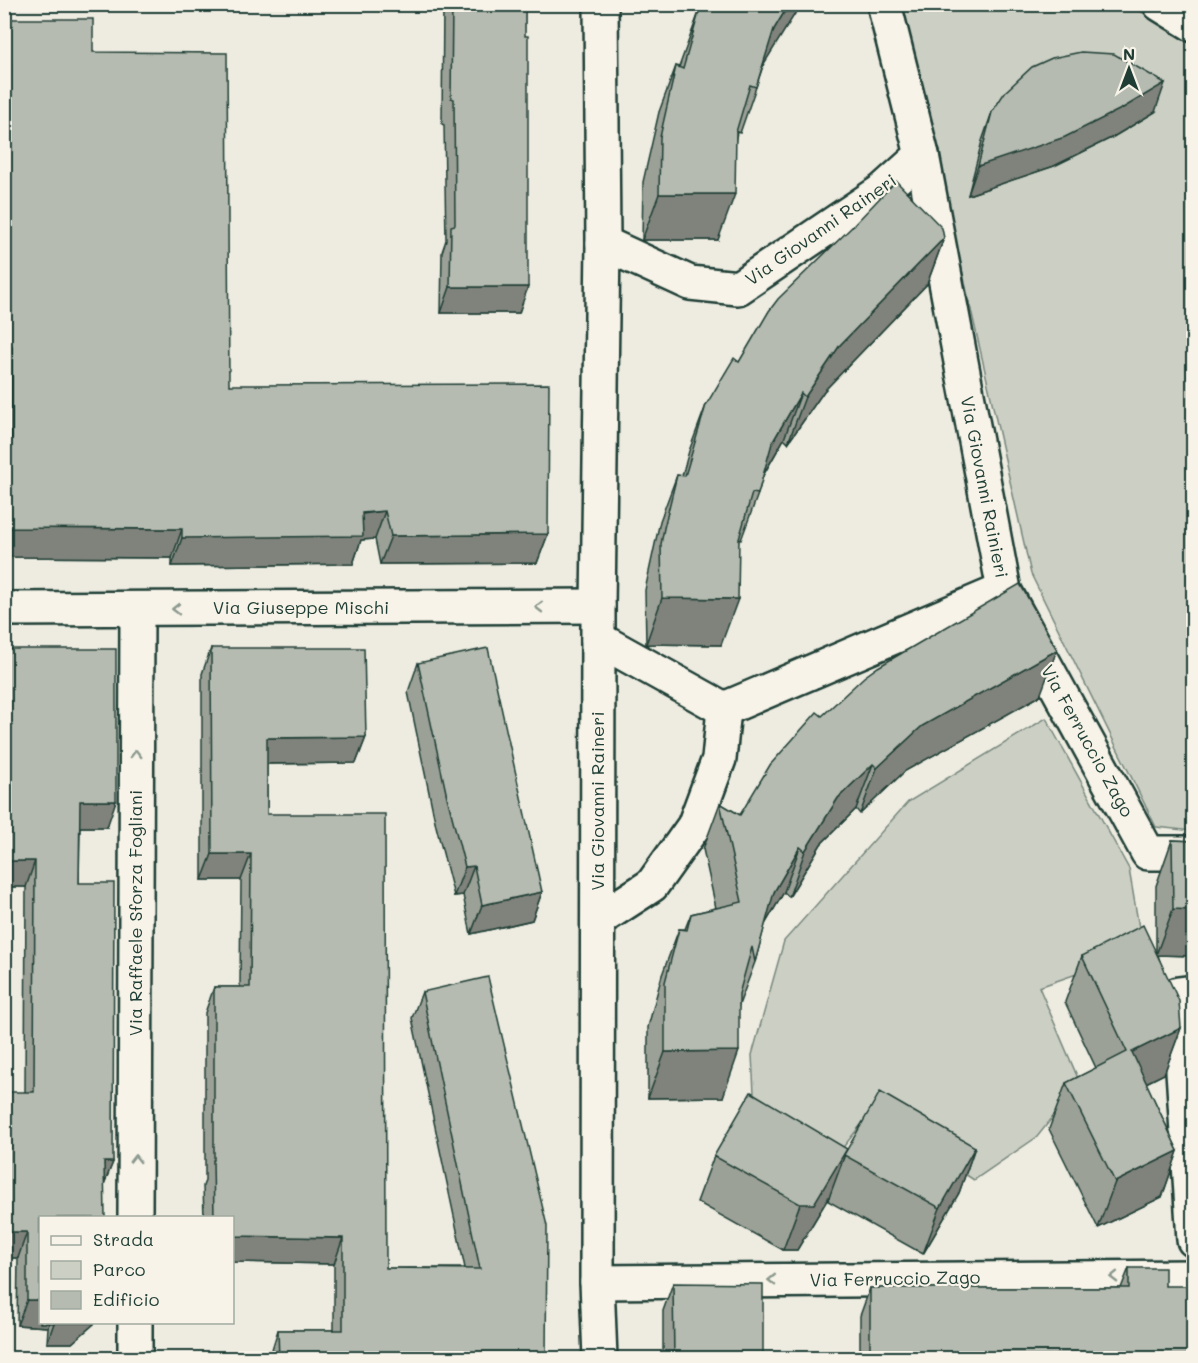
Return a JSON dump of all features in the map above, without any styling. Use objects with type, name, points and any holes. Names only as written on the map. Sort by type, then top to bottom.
[{"type":"street","name":"Via Giovanni Raineri","points":[[600,1359],[597,1282],[598,606],[603,243],[601,4]]},
{"type":"street","points":[[884,4],[922,155]]},
{"type":"street","points":[[1160,4],[1194,25]]},
{"type":"street","name":"Via Giovanni Raineri","points":[[603,243],[690,283],[738,288],[882,191],[922,155]]},
{"type":"street","name":"Via Giovanni Rainieri","points":[[724,709],[1004,590],[922,155]]},
{"type":"street","name":"Via Ferruccio Zago","points":[[1004,590],[1149,853],[1194,853]]},
{"type":"street","name":"Via Giuseppe Mischi","points":[[4,609],[598,606]]},
{"type":"street","name":"Via Raffaele Sforza Fogliani","points":[[135,1216],[137,609]]},
{"type":"street","points":[[598,639],[724,709],[719,759],[694,826],[652,885],[598,920]]},
{"type":"street","points":[[1194,993],[1178,994],[1194,1240]]},
{"type":"street","name":"Via Ferruccio Zago","points":[[597,1282],[1194,1277]]},
{"type":"street","points":[[135,1324],[135,1359]]},
{"type":"green space","points":[[902,5],[1127,5],[1193,37],[1193,831],[1156,827],[1031,574]]},
{"type":"green space","points":[[1046,718],[1129,869],[1143,951],[1039,987],[1080,1083],[1037,1137],[974,1180],[871,1112],[826,1169],[756,1131],[752,1055],[784,941],[908,802]]},
{"type":"building","points":[[452,4],[525,4],[525,36],[528,36],[528,287],[450,287],[451,226],[455,225],[454,99],[451,98]]},
{"type":"building","points":[[703,4],[789,4],[774,29],[756,87],[750,85],[736,132],[735,194],[659,194],[660,137],[676,66],[683,69]]},
{"type":"building","points":[[4,19],[93,19],[93,52],[227,53],[229,385],[549,384],[548,534],[391,536],[385,511],[362,513],[363,536],[182,538],[182,529],[4,528],[4,438],[12,438],[12,346],[4,346],[4,145],[11,145],[11,63],[4,63]]},
{"type":"building","points":[[1081,52],[1114,54],[1165,83],[1123,108],[1065,137],[978,166],[992,112],[1005,92],[1032,67],[1052,58]]},
{"type":"building","points":[[896,181],[942,228],[944,238],[840,345],[805,397],[801,393],[772,443],[758,494],[752,493],[739,539],[738,599],[662,598],[661,544],[664,528],[677,475],[685,476],[706,405],[734,358],[739,362],[778,299]]},
{"type":"building","points":[[1020,584],[1057,650],[922,726],[877,768],[873,764],[838,798],[805,851],[800,847],[774,892],[755,962],[752,947],[739,994],[739,1051],[665,1052],[665,982],[679,929],[687,930],[691,914],[742,902],[720,803],[740,815],[770,765],[817,712],[822,716],[878,667]]},
{"type":"building","points":[[211,648],[364,648],[366,737],[267,738],[267,814],[385,814],[386,1268],[480,1269],[422,992],[488,977],[547,1226],[546,1359],[279,1359],[278,1330],[343,1330],[343,1238],[234,1236],[234,1216],[214,1216],[214,987],[250,987],[251,854],[212,854]]},
{"type":"building","points":[[488,648],[542,892],[482,905],[474,866],[465,867],[447,797],[418,663]]},
{"type":"building","points":[[4,649],[116,649],[116,801],[80,801],[79,883],[114,883],[113,1162],[104,1162],[105,1216],[39,1216],[39,1300],[27,1300],[27,1232],[4,1232],[4,1092],[34,1092],[35,861],[4,861]]},
{"type":"building","points":[[1172,840],[1194,841],[1194,910],[1173,909]]},
{"type":"building","points":[[1143,925],[1179,1001],[1181,1028],[1132,1052],[1178,1151],[1115,1182],[1066,1083],[1127,1052],[1082,956]]},
{"type":"building","points":[[751,1092],[847,1149],[814,1204],[800,1204],[714,1156]]},
{"type":"building","points":[[880,1092],[975,1147],[940,1208],[844,1155]]},
{"type":"building","points":[[1129,1268],[1165,1268],[1165,1286],[1194,1286],[1194,1359],[870,1359],[870,1288],[1129,1288]]},
{"type":"building","points":[[673,1283],[763,1284],[763,1359],[674,1359]]}]
